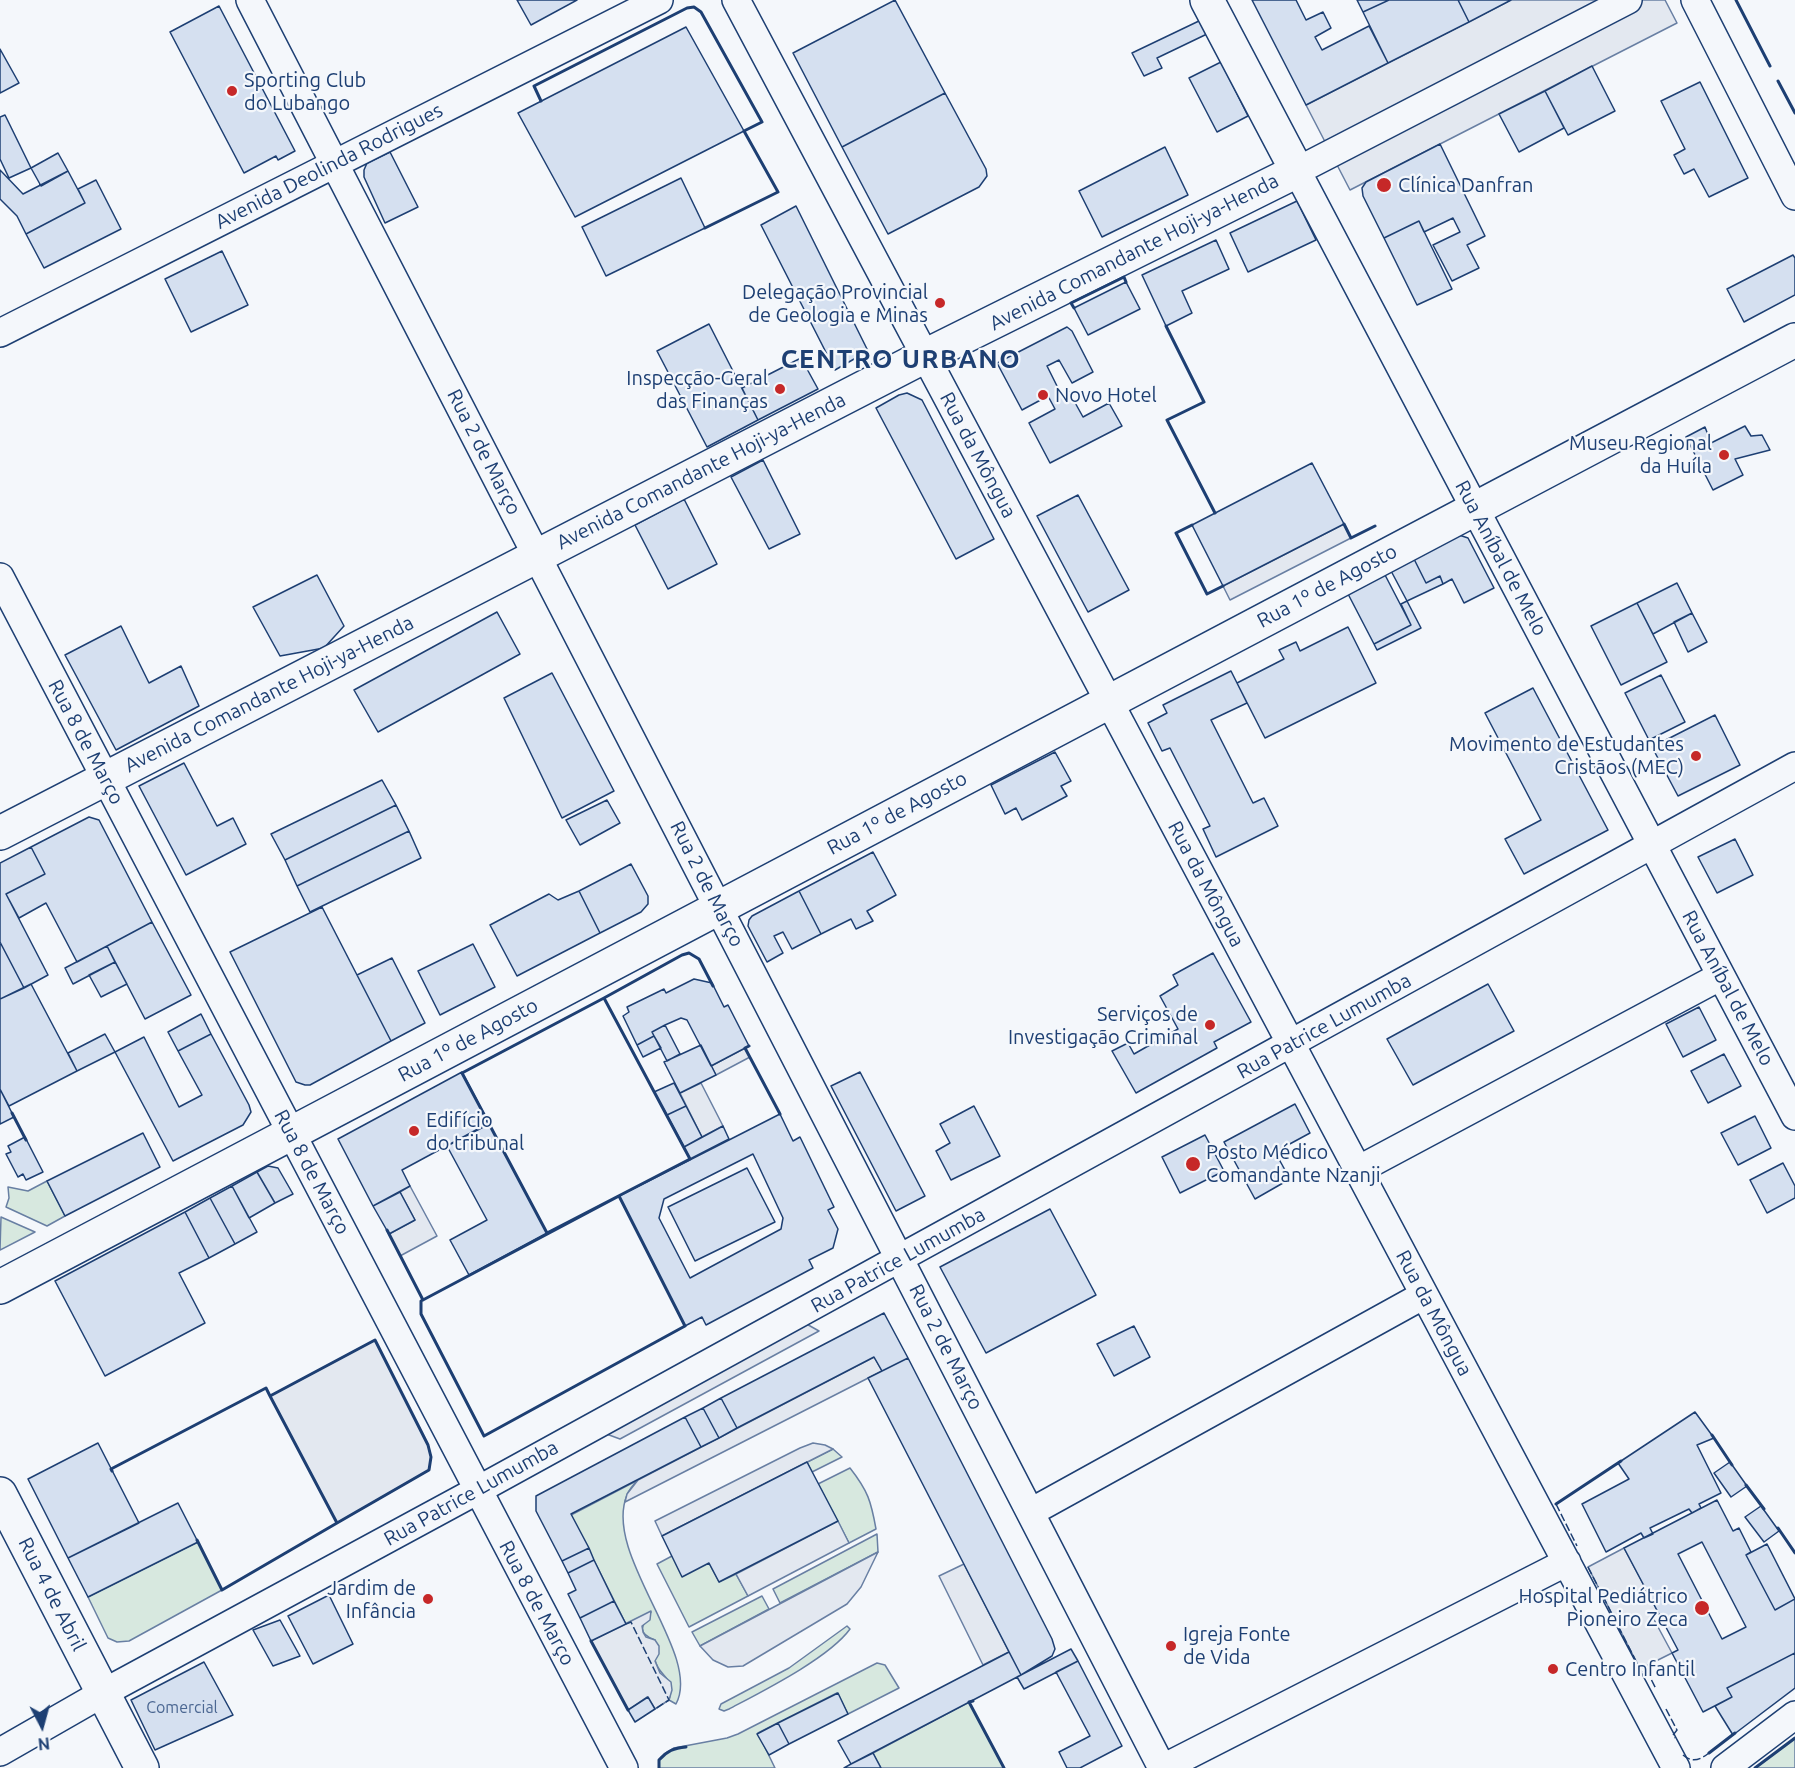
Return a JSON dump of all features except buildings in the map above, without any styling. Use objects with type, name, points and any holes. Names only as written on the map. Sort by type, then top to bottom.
[{"type":"main road","name":"Rua Aníbal de Melo","points":[[1207,0],[1297,171]]},
{"type":"main road","name":"Avenida Comandante Hoji-ya-Henda","points":[[0,833],[925,356],[1297,171]]},
{"type":"main road","name":"Rua 1º de Agosto","points":[[0,1287],[1795,340]]},
{"type":"main road","name":"Rua 4 de Abril","points":[[0,1494],[142,1768]]},
{"type":"street","name":"Rua 2 de Março","points":[[250,0],[1163,1768]]},
{"type":"street","name":"Avenida Deolinda Rodrigues","points":[[0,333],[334,162],[659,0]]},
{"type":"street","name":"Rua da Môngua","points":[[736,0],[1676,1768]]},
{"type":"street","name":"Avenida Comandante Hoji-ya-Henda","points":[[1297,171],[1628,0]]},
{"type":"street","points":[[1695,0],[1795,196]]},
{"type":"street","name":"Rua Aníbal de Melo","points":[[1297,171],[1721,976],[1789,1088],[1795,1116]]},
{"type":"street","name":"Rua 8 de Março","points":[[0,577],[624,1768]]},
{"type":"street","name":"Rua Patrice Lumumba","points":[[0,1752],[1795,766]]},
{"type":"street","points":[[1358,1170],[1721,976]]},
{"type":"street","points":[[1031,1512],[1424,1295]]},
{"type":"street","points":[[1163,1768],[1567,1563]]},
{"type":"street","points":[[1725,1768],[1795,1715]]},
{"type":"shaded area","points":[[1511,0],[1665,0],[1677,23],[1350,190],[1306,105]]},
{"type":"shaded area","points":[[1344,524],[1351,538],[1230,600],[1223,586]]},
{"type":"shaded area","points":[[745,1048],[750,1057],[716,1075],[711,1066]]},
{"type":"shaded area","points":[[701,1083],[723,1126],[702,1137],[680,1093]]},
{"type":"shaded area","points":[[47,1181],[65,1216],[47,1226],[6,1207],[9,1198],[8,1187],[28,1191]]},
{"type":"shaded area","points":[[410,1186],[437,1236],[400,1256],[389,1234],[415,1220],[400,1192]]},
{"type":"shaded area","points":[[1,1217],[35,1232],[0,1250]]},
{"type":"shaded area","points":[[803,1322],[819,1331],[620,1439],[601,1432]]},
{"type":"shaded area","points":[[375,1340],[428,1445],[431,1457],[429,1470],[337,1523],[270,1396]]},
{"type":"shaded area","points":[[874,1357],[882,1371],[625,1502],[627,1494],[638,1480]]},
{"type":"shaded area","points":[[813,1443],[833,1449],[662,1536],[655,1521]]},
{"type":"shaded area","points":[[833,1449],[842,1457],[812,1472],[807,1462]]},
{"type":"shaded area","points":[[850,1468],[868,1497],[876,1529],[849,1543],[818,1484]]},
{"type":"shaded area","points":[[638,1480],[627,1495],[623,1519],[628,1546],[676,1659],[681,1683],[676,1704],[669,1700],[671,1692],[669,1682],[655,1660],[655,1640],[645,1634],[642,1628],[651,1612],[626,1624],[571,1515]]},
{"type":"shaded area","points":[[838,1521],[849,1543],[748,1596],[736,1574]]},
{"type":"shaded area","points":[[877,1534],[878,1552],[780,1603],[773,1589]]},
{"type":"shaded area","points":[[198,1542],[222,1590],[129,1641],[117,1642],[108,1638],[88,1597]]},
{"type":"shaded area","points":[[1624,1548],[1657,1610],[1651,1614],[1672,1653],[1640,1669],[1588,1567]]},
{"type":"shaded area","points":[[878,1552],[861,1587],[847,1604],[743,1666],[728,1667],[713,1660],[700,1646]]},
{"type":"shaded area","points":[[672,1556],[709,1563],[719,1582],[736,1574],[748,1596],[689,1627],[657,1564]]},
{"type":"shaded area","points":[[964,1564],[1009,1652],[983,1665],[939,1576]]},
{"type":"shaded area","points":[[762,1596],[769,1609],[700,1646],[692,1632]]},
{"type":"shaded area","points":[[651,1611],[650,1620],[642,1626],[643,1632],[646,1637],[655,1640],[659,1646],[659,1654],[655,1661],[660,1673],[671,1682],[672,1690],[669,1700],[655,1709],[647,1697],[628,1710],[591,1641]]},
{"type":"shaded area","points":[[847,1626],[850,1629],[840,1640],[811,1662],[729,1709],[724,1711],[719,1709],[721,1704],[789,1668]]},
{"type":"shaded area","points":[[877,1663],[885,1665],[899,1688],[848,1714],[837,1693],[758,1733],[775,1768],[659,1768],[659,1760],[674,1748],[738,1734]]},
{"type":"shaded area","points":[[969,1702],[1004,1768],[881,1768],[873,1753]]},
{"type":"shaded area","points":[[1795,1738],[1795,1768],[1755,1768]]},
{"type":"fence","points":[[1556,1504],[1577,1546]]},
{"type":"fence","points":[[1588,1567],[1640,1669],[1648,1673],[1656,1689]]},
{"type":"fence","points":[[626,1624],[631,1622],[669,1700],[655,1709]]},
{"type":"fence","points":[[1666,1709],[1677,1730],[1673,1735],[1675,1738]]},
{"type":"fence","points":[[1683,1755],[1696,1760],[1709,1753]]},
{"type":"wall","points":[[1736,0],[1770,66]]},
{"type":"wall","points":[[541,101],[534,86],[687,8],[694,7],[701,12],[762,122],[744,131],[778,192],[705,228]]},
{"type":"wall","points":[[1778,81],[1795,113]]},
{"type":"wall","points":[[1074,308],[1071,303],[1124,277],[1126,282]]},
{"type":"wall","points":[[1166,326],[1204,402],[1167,420],[1215,513]]},
{"type":"wall","points":[[1344,524],[1351,538],[1375,526]]},
{"type":"wall","points":[[1192,525],[1176,533],[1207,594],[1223,586]]},
{"type":"wall","points":[[604,998],[689,953],[699,959],[713,986]]},
{"type":"wall","points":[[604,998],[690,1159],[547,1233],[462,1073],[604,998]]},
{"type":"wall","points":[[749,1046],[745,1048],[780,1114]]},
{"type":"wall","points":[[12,1113],[26,1140]]},
{"type":"wall","points":[[619,1196],[685,1326],[484,1436],[421,1314],[421,1301],[619,1196]]},
{"type":"wall","points":[[387,1230],[423,1300]]},
{"type":"wall","points":[[375,1340],[428,1445],[431,1457],[429,1470],[337,1523],[270,1396],[375,1340]]},
{"type":"wall","points":[[112,1471],[111,1469],[266,1388],[270,1396]]},
{"type":"wall","points":[[1712,1435],[1732,1465]]},
{"type":"wall","points":[[1556,1504],[1621,1461]]},
{"type":"wall","points":[[1746,1485],[1764,1509]]},
{"type":"wall","points":[[197,1540],[222,1590],[337,1523]]},
{"type":"wall","points":[[1778,1528],[1795,1553]]},
{"type":"wall","points":[[591,1641],[628,1710]]},
{"type":"wall","points":[[973,1701],[969,1702],[1004,1768]]},
{"type":"wall","points":[[1709,1753],[1735,1733]]},
{"type":"wall","points":[[1755,1768],[1795,1738]]},
{"type":"wall","points":[[659,1768],[659,1760],[665,1754],[674,1749],[686,1747]]},
{"type":"place","name":"Sporting Club do Lubango","points":[[232,91]]},
{"type":"place","name":"Clínica Danfran","points":[[1384,185]]},
{"type":"place","name":"Delegação Provincial de Geologia e Minas","points":[[940,303]]},
{"type":"place","name":"Inspecção-Geral das Finanças","points":[[780,389]]},
{"type":"place","name":"Novo Hotel","points":[[1043,395]]},
{"type":"place","name":"Museu Regional da Huíla","points":[[1724,455]]},
{"type":"place","name":"Movimento de Estudantes Cristãos (MEC)","points":[[1696,756]]},
{"type":"place","name":"Serviços de Investigação Criminal","points":[[1210,1025]]},
{"type":"place","name":"Edifício do tribunal","points":[[414,1131]]},
{"type":"place","name":"Posto Médico Comandante Nzanji","points":[[1193,1164]]},
{"type":"place","name":"Jardim de Infância","points":[[428,1599]]},
{"type":"place","name":"Hospital Pediátrico Pioneiro Zeca","points":[[1702,1608]]},
{"type":"place","name":"Igreja Fonte de Vida","points":[[1171,1646]]},
{"type":"place","name":"Centro Infantil","points":[[1553,1669]]},
{"type":"district","name":"CENTRO URBANO","points":[[901,359]]}]
